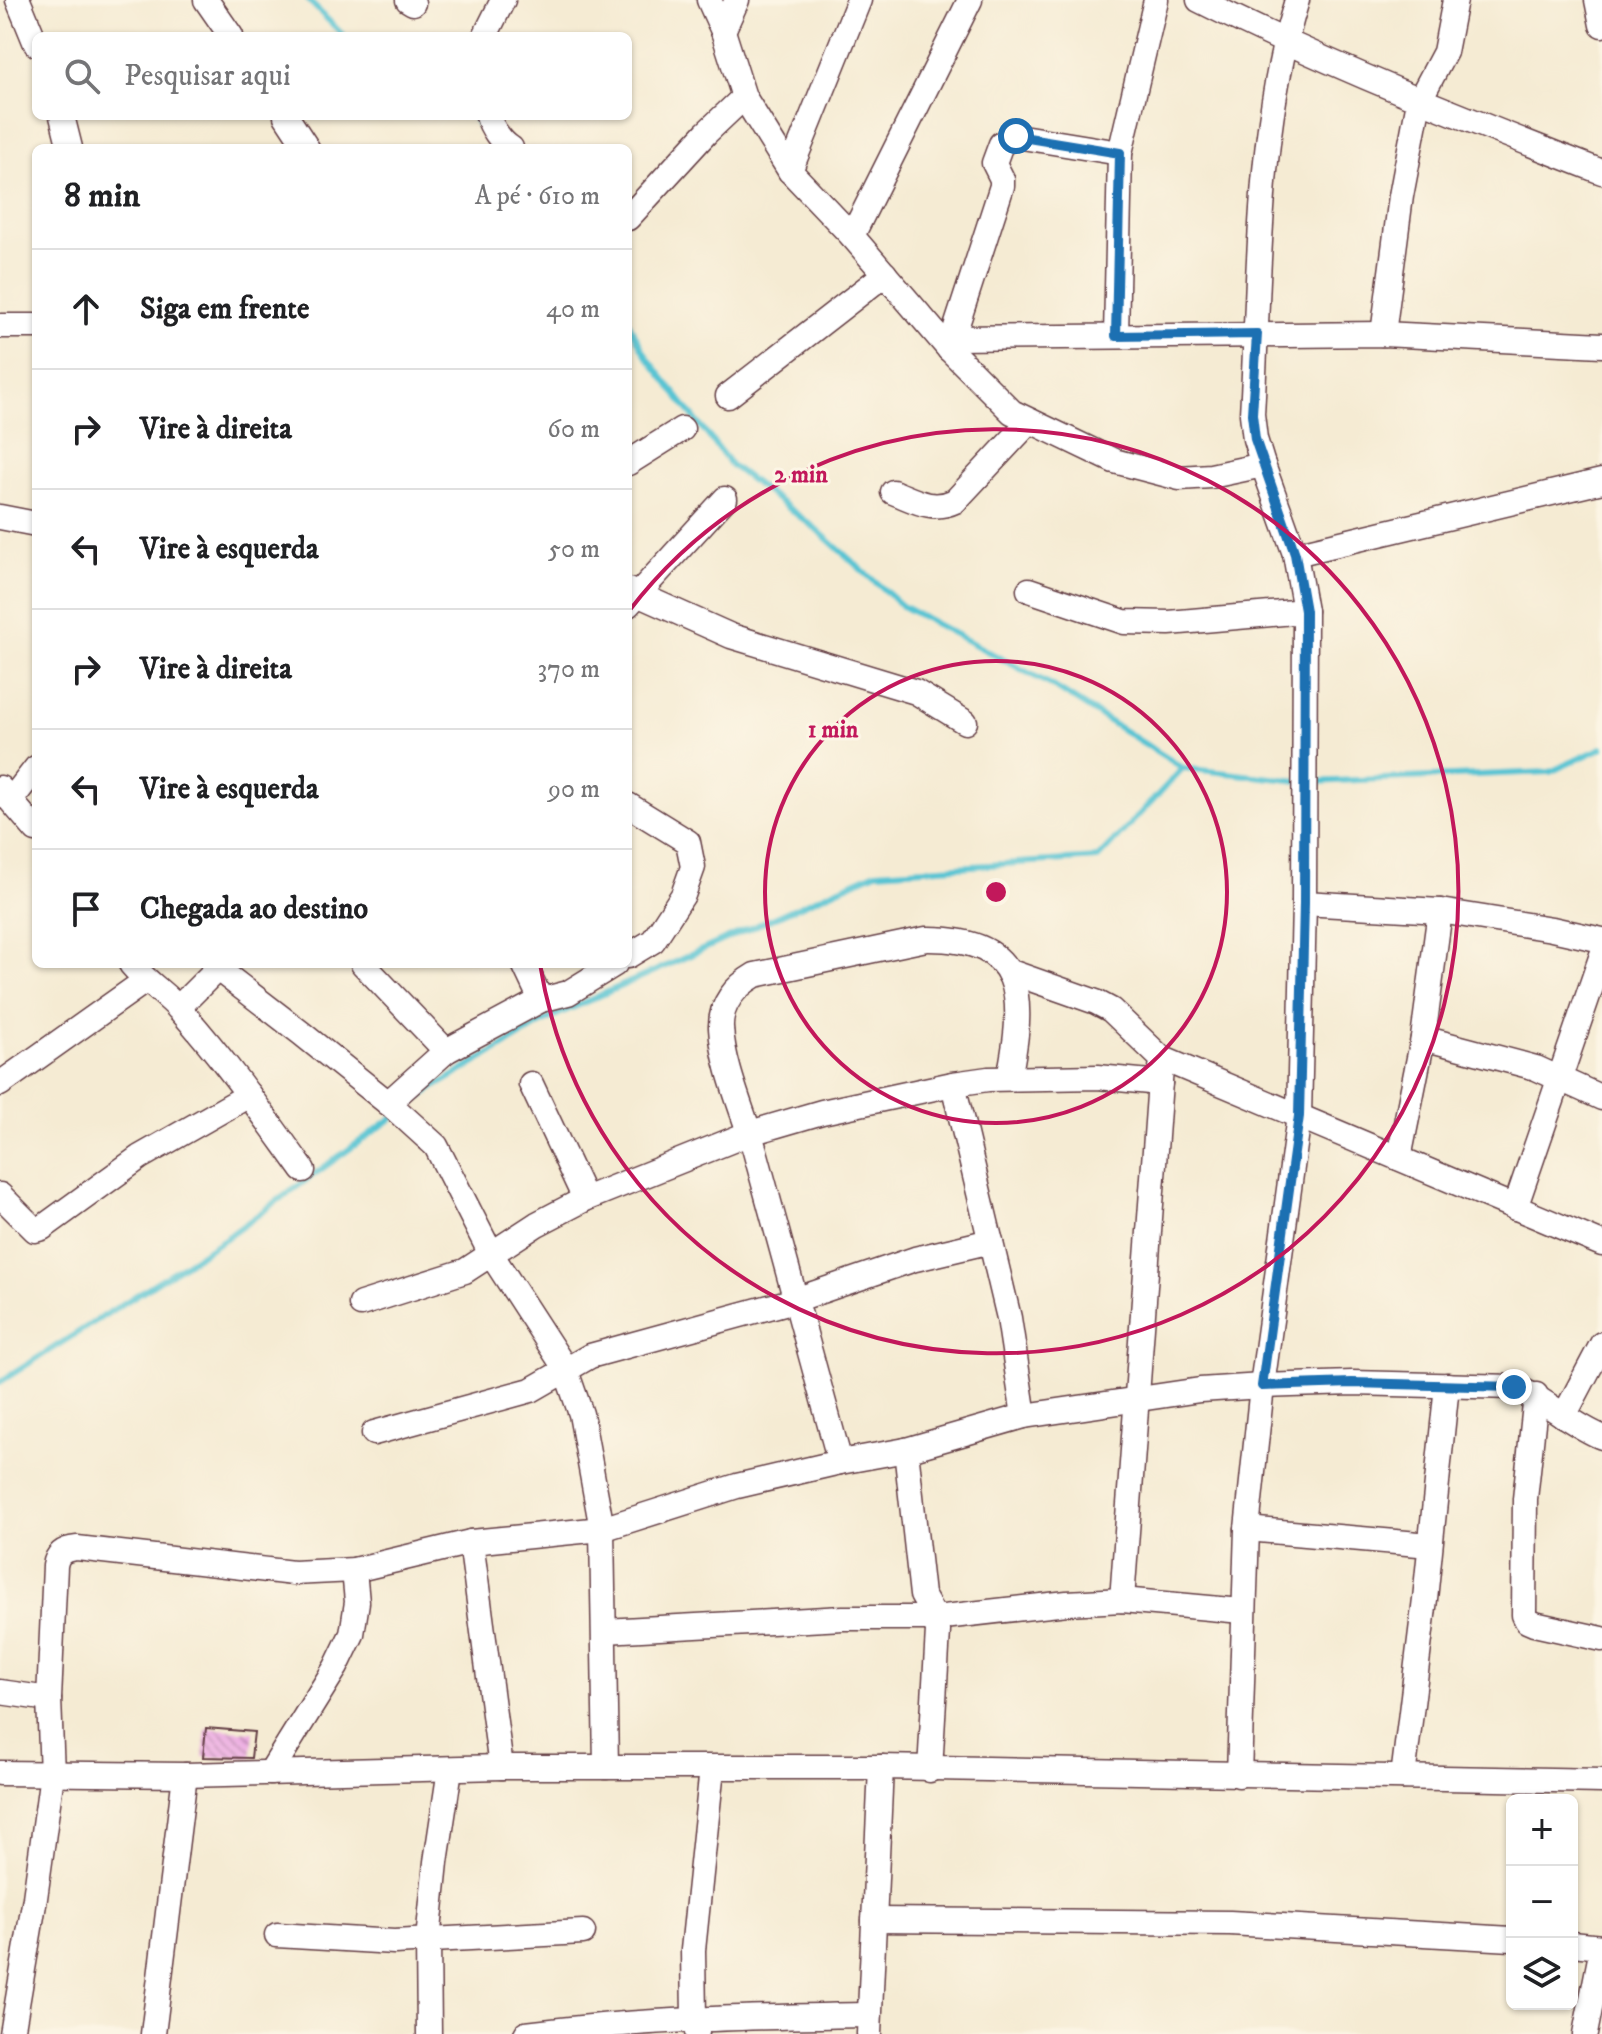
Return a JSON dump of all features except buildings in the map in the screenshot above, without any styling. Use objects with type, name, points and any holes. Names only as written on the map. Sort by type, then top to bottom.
[{"type":"street","points":[[18,0],[32,34]]},
{"type":"street","points":[[206,0],[228,32]]},
{"type":"street","points":[[487,32],[503,0]]},
{"type":"street","points":[[709,0],[723,31],[744,97],[790,171],[1012,412],[1114,461],[1179,478],[1211,476],[1263,465]]},
{"type":"street","points":[[723,31],[737,0]]},
{"type":"street","points":[[790,171],[859,0]]},
{"type":"street","points":[[852,236],[970,0]]},
{"type":"street","points":[[1116,336],[1120,153],[1156,0]]},
{"type":"street","points":[[1199,0],[1284,43],[1419,101],[1602,172]]},
{"type":"street","points":[[1239,1775],[1247,1529],[1262,1386],[1299,1116],[1304,903],[1305,611],[1295,554],[1255,439],[1252,414],[1271,110],[1284,43],[1297,0]]},
{"type":"street","points":[[1383,334],[1401,196],[1419,101],[1445,52],[1455,0]]},
{"type":"street","points":[[1597,0],[1602,25]]},
{"type":"street","points":[[632,214],[706,133],[744,97]]},
{"type":"street","points":[[63,120],[69,144]]},
{"type":"street","points":[[289,120],[304,144]]},
{"type":"street","points":[[490,120],[505,144]]},
{"type":"street","points":[[951,343],[1002,186],[994,163],[1001,144],[1016,136],[1120,153]]},
{"type":"street","points":[[728,396],[885,274]]},
{"type":"street","points":[[0,326],[32,326]]},
{"type":"street","points":[[951,343],[1116,336],[1383,334],[1602,345]]},
{"type":"street","points":[[893,492],[929,506],[945,506],[955,501],[1030,421]]},
{"type":"street","points":[[632,460],[682,429]]},
{"type":"street","points":[[1295,554],[1602,481]]},
{"type":"street","points":[[632,595],[725,499]]},
{"type":"street","points":[[2,523],[32,524]]},
{"type":"street","points":[[1029,590],[1124,622],[1169,623],[1305,611]]},
{"type":"street","points":[[632,598],[731,636],[916,692],[965,722]]},
{"type":"street","points":[[32,771],[6,794],[32,825]]},
{"type":"street","points":[[632,807],[688,842],[693,867],[683,895],[653,941],[632,954]]},
{"type":"street","points":[[1304,903],[1440,911],[1602,940]]},
{"type":"street","points":[[1399,1158],[1423,1038],[1440,911]]},
{"type":"street","points":[[840,1462],[750,1133],[725,1053],[721,1027],[729,998],[741,983],[755,975],[926,939],[953,939],[970,943],[986,950],[1011,972],[1111,1010],[1161,1058],[1602,1244]]},
{"type":"street","points":[[1515,1208],[1602,955]]},
{"type":"street","points":[[178,1008],[219,968]]},
{"type":"street","points":[[221,968],[390,1105],[439,1151],[491,1254],[565,1368],[581,1414],[602,1529],[606,1767]]},
{"type":"street","points":[[367,968],[446,1051]]},
{"type":"street","points":[[526,968],[541,1000]]},
{"type":"street","points":[[390,1105],[446,1051],[541,1000],[568,993],[609,968]]},
{"type":"street","points":[[0,1084],[138,972],[178,1008],[249,1095],[303,1170]]},
{"type":"street","points":[[1009,1078],[1019,1015],[1011,972]]},
{"type":"street","points":[[1423,1038],[1514,1061],[1602,1098]]},
{"type":"street","points":[[1122,1600],[1161,1058]]},
{"type":"street","points":[[361,1304],[465,1271],[537,1224],[585,1199],[750,1133],[822,1112],[953,1084],[1009,1078],[1098,1077],[1160,1083]]},
{"type":"street","points":[[531,1084],[585,1199]]},
{"type":"street","points":[[953,1084],[1009,1318],[1024,1416]]},
{"type":"street","points":[[0,1195],[28,1227],[35,1230],[42,1228],[140,1157],[249,1095]]},
{"type":"street","points":[[374,1433],[531,1390],[590,1356],[795,1300],[915,1259],[991,1241]]},
{"type":"street","points":[[1564,1416],[1602,1344]]},
{"type":"street","points":[[12,2034],[52,1774],[49,1699],[55,1566],[58,1556],[65,1550],[77,1548],[293,1573],[354,1570],[471,1542],[602,1529],[737,1486],[906,1450],[1024,1416],[1200,1390],[1352,1383],[1492,1384],[1514,1387],[1536,1395],[1564,1416],[1602,1437]]},
{"type":"street","points":[[1403,1777],[1447,1385]]},
{"type":"street","points":[[1536,1395],[1525,1499],[1524,1615],[1527,1621],[1534,1624],[1602,1639]]},
{"type":"street","points":[[906,1450],[922,1595],[935,1618],[938,1631],[930,1770]]},
{"type":"street","points":[[1247,1529],[1430,1545]]},
{"type":"street","points":[[471,1542],[501,1767]]},
{"type":"street","points":[[270,1773],[336,1667],[352,1634],[357,1602],[354,1570]]},
{"type":"street","points":[[605,1631],[843,1618],[935,1618],[1122,1600],[1242,1611]]},
{"type":"street","points":[[0,1692],[49,1699]]},
{"type":"street","points":[[0,1773],[185,1775],[501,1767],[881,1767],[1602,1781]]},
{"type":"street","points":[[526,2034],[696,2026],[869,2025],[881,1767]]},
{"type":"street","points":[[696,2026],[693,1950],[712,1768]]},
{"type":"street","points":[[429,2034],[428,1940],[450,1769]]},
{"type":"street","points":[[153,2034],[185,1775]]},
{"type":"street","points":[[874,1920],[1230,1923],[1506,1939]]},
{"type":"street","points":[[277,1935],[394,1942],[583,1932]]},
{"type":"street","points":[[1578,1945],[1602,1947],[1585,2034]]},
{"type":"waterway","points":[[308,0],[340,32]]},
{"type":"waterway","points":[[475,120],[481,130]]},
{"type":"waterway","points":[[632,329],[647,357],[731,465],[815,528],[902,606],[1053,686],[1183,768]]},
{"type":"waterway","points":[[1311,782],[1550,772],[1602,748]]},
{"type":"waterway","points":[[404,1109],[430,1090],[552,1017],[876,872],[1098,858],[1183,768],[1299,781]]},
{"type":"waterway","points":[[0,1382],[226,1238],[395,1116]]},
{"type":"route","points":[[1016,136],[1120,153],[1116,336],[1257,334],[1252,414],[1255,439],[1295,554],[1305,611],[1303,993],[1299,1116],[1262,1386],[1352,1383],[1492,1384],[1514,1387]]}]
